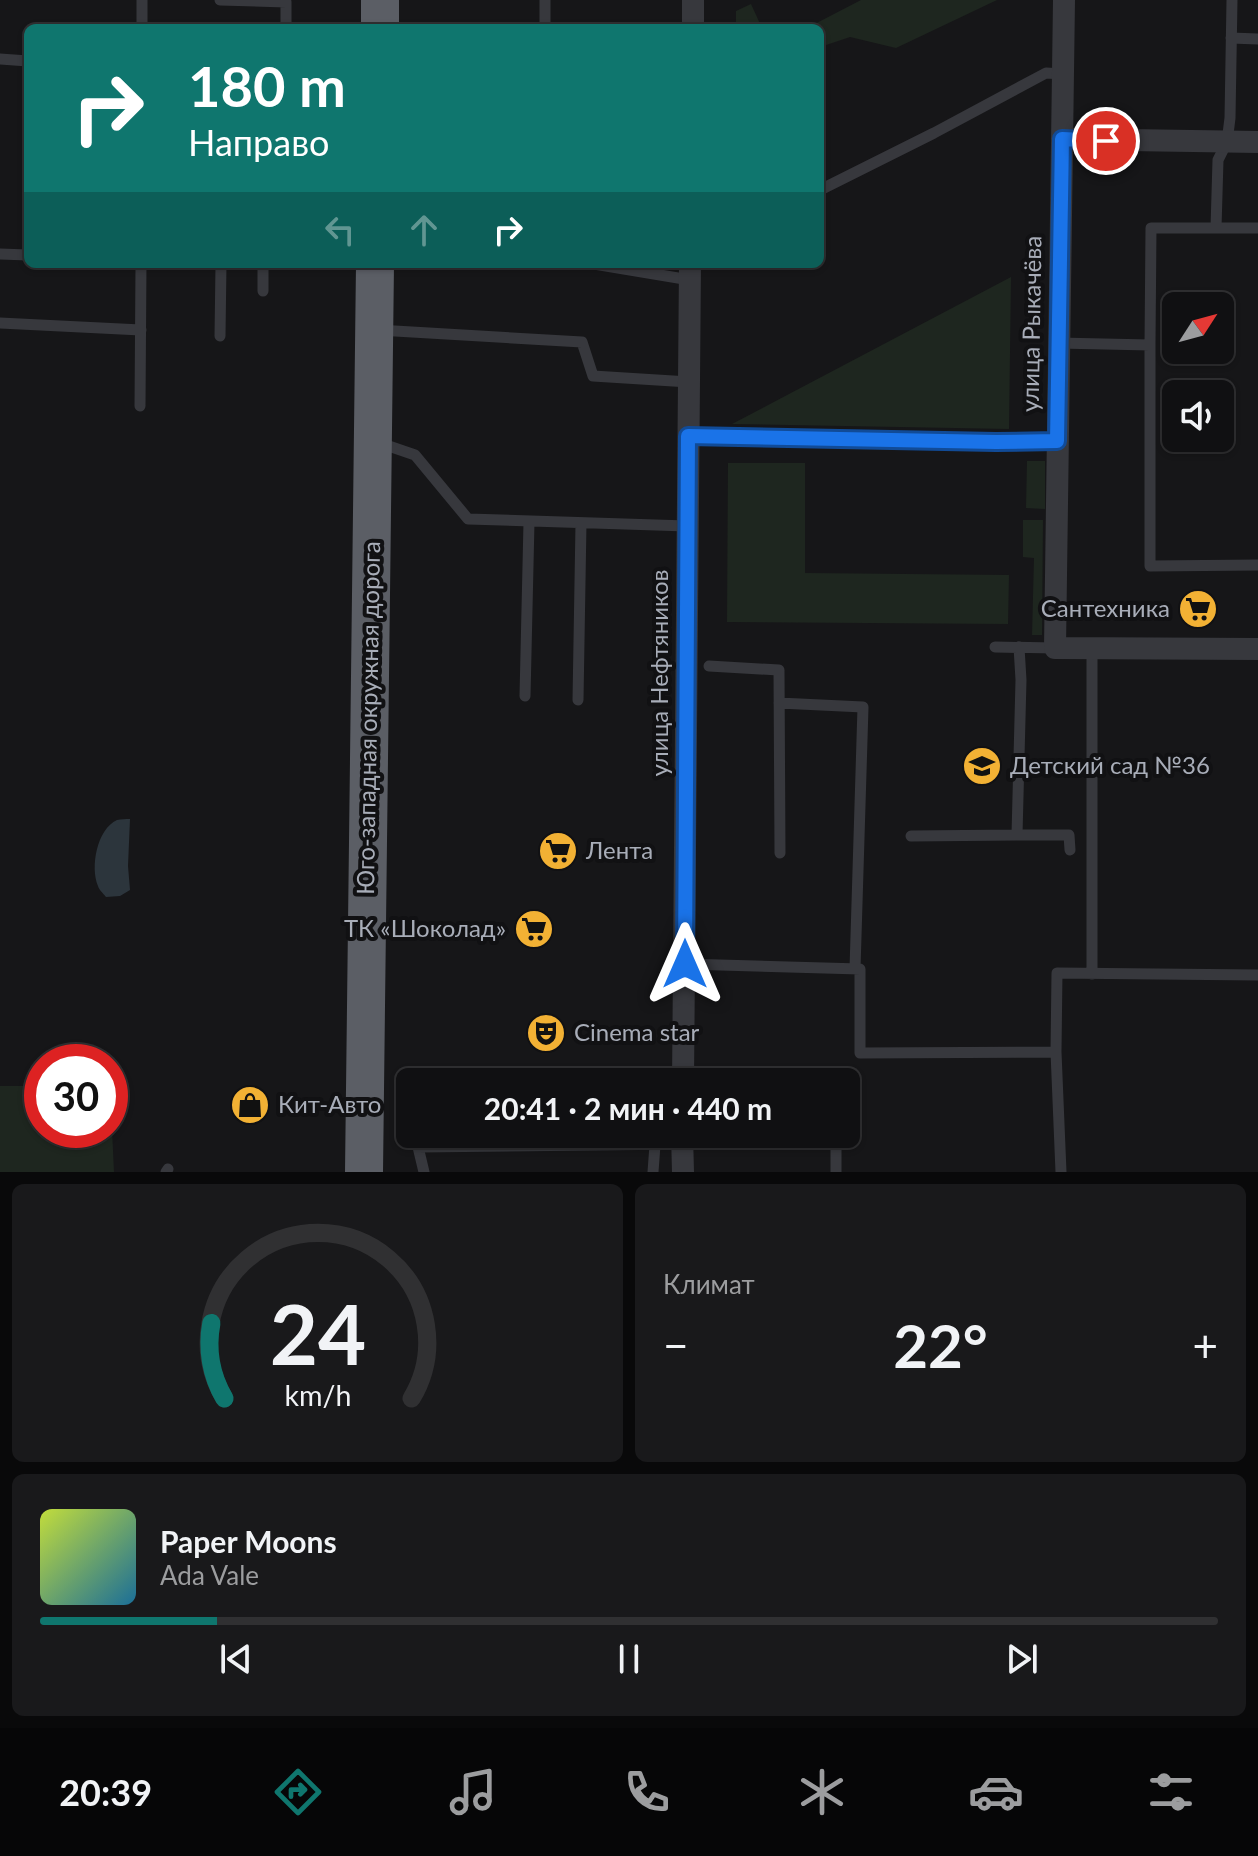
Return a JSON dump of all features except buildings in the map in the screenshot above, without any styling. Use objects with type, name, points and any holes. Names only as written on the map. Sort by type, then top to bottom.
[{"type":"highway","points":[[380,0],[380,24]]},
{"type":"highway","name":"Юго-западная окружная дорога","points":[[364,1172],[375,268]]},
{"type":"street","name":"улица Рыкачёва","points":[[1055,648],[1064,0]]},
{"type":"street","points":[[1062,139],[1258,142]]},
{"type":"street","name":"улица Нефтяников","points":[[683,1068],[690,272]]},
{"type":"street","points":[[1055,648],[1258,649]]},
{"type":"street","points":[[682,1148],[683,1172]]},
{"type":"lane","points":[[142,0],[142,24]]},
{"type":"lane","points":[[220,0],[286,2],[286,24]]},
{"type":"lane","points":[[545,0],[545,24]]},
{"type":"lane","points":[[1216,228],[1218,160],[1227,142],[1230,118],[1232,0]]},
{"type":"lane","points":[[1231,38],[1258,39]]},
{"type":"lane","points":[[0,59],[24,61]]},
{"type":"lane","points":[[824,188],[1046,73],[1063,74]]},
{"type":"lane","points":[[1258,228],[1151,228],[1150,566],[1258,565]]},
{"type":"lane","points":[[0,254],[24,255]]},
{"type":"lane","points":[[140,406],[141,268]]},
{"type":"lane","points":[[220,336],[221,268]]},
{"type":"lane","points":[[263,268],[263,291]]},
{"type":"lane","points":[[642,268],[690,272]]},
{"type":"lane","points":[[0,323],[141,330]]},
{"type":"lane","points":[[374,330],[582,342],[593,376],[689,382]]},
{"type":"lane","points":[[1058,343],[1150,345]]},
{"type":"lane","points":[[688,436],[1057,441]]},
{"type":"lane","points":[[372,440],[415,455],[468,519],[687,526]]},
{"type":"lane","points":[[525,696],[529,522]]},
{"type":"lane","points":[[578,700],[581,523]]},
{"type":"lane","points":[[995,647],[1055,648]]},
{"type":"lane","points":[[1017,835],[1019,647]]},
{"type":"lane","points":[[1092,648],[1092,974]]},
{"type":"lane","points":[[709,666],[779,670],[780,853]]},
{"type":"lane","points":[[779,703],[863,707],[855,969]]},
{"type":"lane","points":[[911,836],[1069,835],[1070,850]]},
{"type":"lane","points":[[685,964],[860,969],[860,1053],[1056,1052]]},
{"type":"lane","points":[[1061,1172],[1056,1052],[1057,973],[1258,975]]},
{"type":"lane","points":[[418,1148],[424,1172]]},
{"type":"lane","points":[[653,1172],[655,1148]]},
{"type":"lane","points":[[836,1148],[836,1172]]},
{"type":"shaded area","points":[[861,0],[997,0],[896,48],[850,37],[824,46],[824,24],[815,24]]},
{"type":"shaded area","points":[[751,4],[760,24],[736,24],[736,11]]},
{"type":"shaded area","points":[[1011,277],[1009,429],[732,424]]},
{"type":"shaded area","points":[[1027,461],[1045,461],[1045,509],[1026,508]]},
{"type":"shaded area","points":[[728,463],[805,463],[805,573],[1009,575],[1008,624],[727,622]]},
{"type":"shaded area","points":[[1023,520],[1043,520],[1042,635],[1032,635],[1034,558],[1023,557]]},
{"type":"shaded area","points":[[130,819],[130,890],[120,896],[106,897],[99,889],[96,878],[97,849],[104,831],[110,825],[117,820]]},
{"type":"shaded area","points":[[0,1086],[24,1086],[24,1148],[113,1148],[114,1172],[0,1172]]},
{"type":"place","name":"Сантехника","points":[[1198,609]]},
{"type":"place","name":"Детский сад №36","points":[[982,766]]},
{"type":"place","name":"Лента","points":[[558,851]]},
{"type":"place","name":"ТК «Шоколад»","points":[[534,929]]},
{"type":"place","name":"Cinema star","points":[[546,1033]]},
{"type":"place","name":"Кит-Авто","points":[[250,1105]]},
{"type":"route","points":[[685,964],[688,436],[1057,441],[1062,139],[1106,141]]}]
